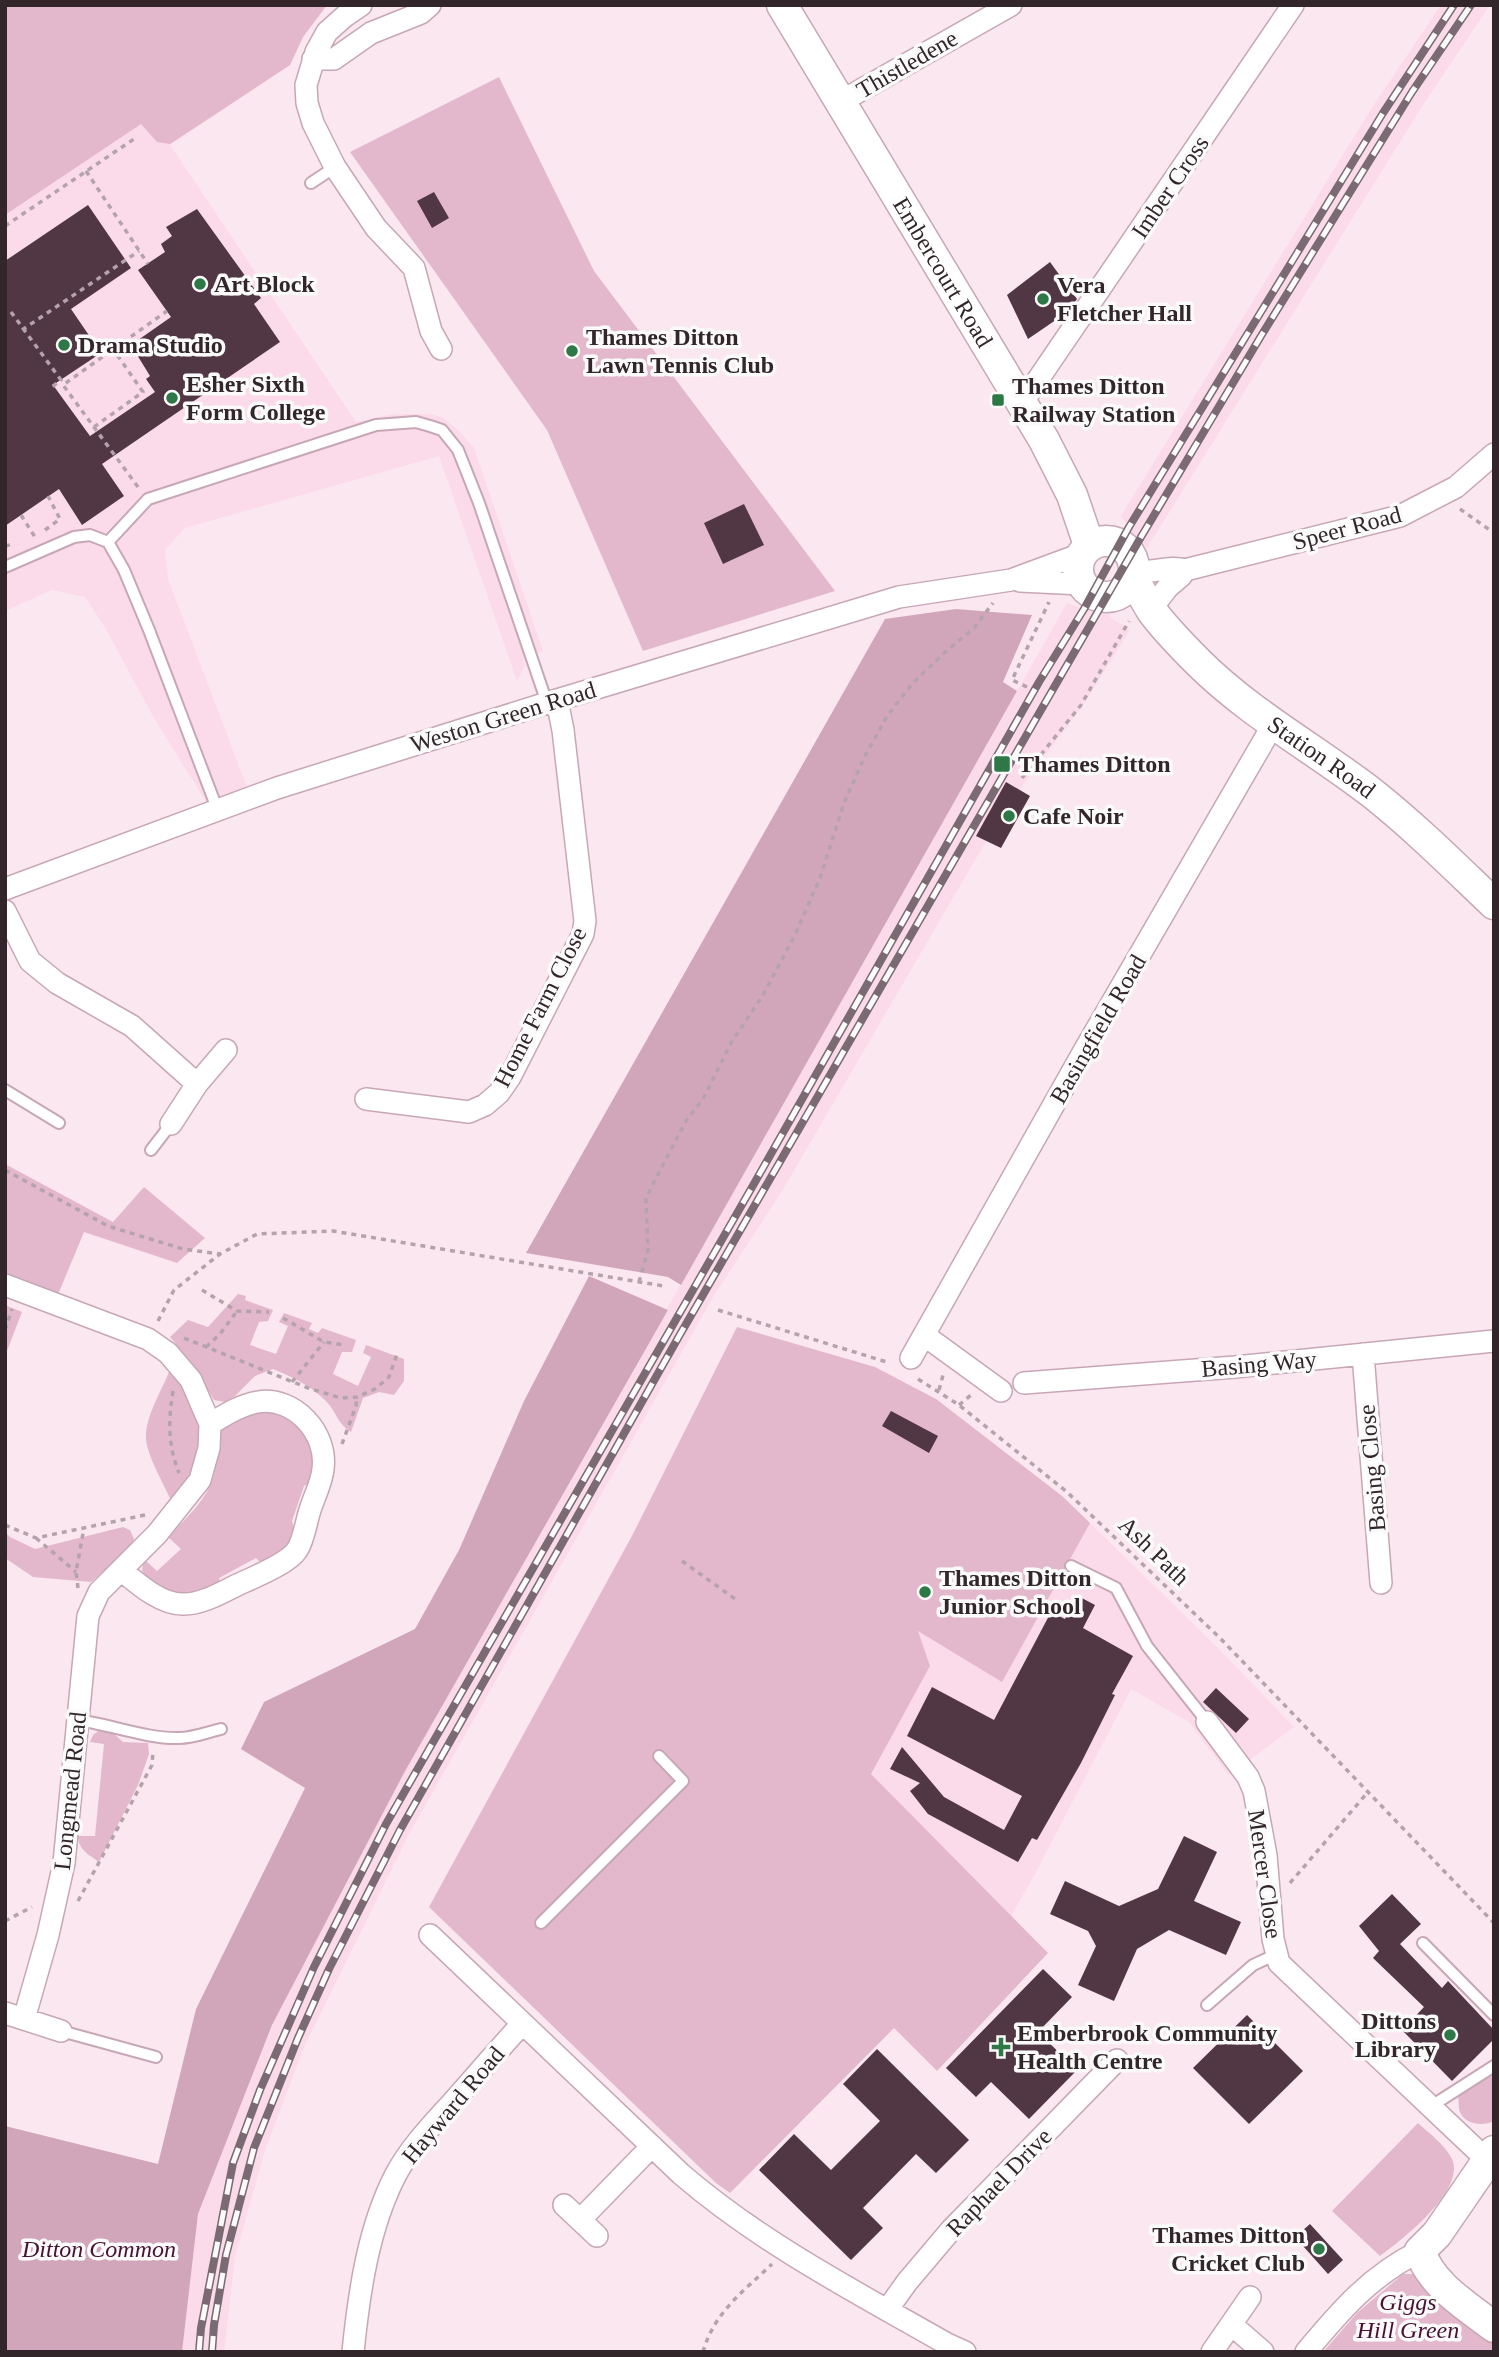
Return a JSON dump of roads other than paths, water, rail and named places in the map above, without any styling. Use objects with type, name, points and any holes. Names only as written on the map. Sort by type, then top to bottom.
[{"type":"main road","name":"Embercourt Road","points":[[782,5],[1022,403],[1072,495],[1085,550]]},
{"type":"main road","points":[[1109,540],[1122,545],[1132,557],[1135,591],[1108,597],[1069,583],[1085,550],[1098,541],[1109,540]]},
{"type":"main road","name":"Station Road","points":[[1135,591],[1200,664],[1236,696],[1380,800],[1494,904]]},
{"type":"main road","points":[[1490,2155],[1437,2234],[1420,2252],[1436,2280],[1494,2327]]},
{"type":"street","points":[[361,5],[327,32],[313,59],[306,85],[307,103],[313,123],[335,167],[376,228],[414,268],[432,331],[441,349]]},
{"type":"street","points":[[313,59],[334,59],[371,33],[421,13],[430,5]]},
{"type":"street","name":"Thistledene","points":[[840,102],[1011,5]]},
{"type":"street","name":"Imber Cross","points":[[1022,403],[1293,5]]},
{"type":"street","name":"Speer Road","points":[[1135,591],[1145,573],[1178,568],[1185,570],[1400,516],[1456,487],[1494,454]]},
{"type":"street","name":"Weston Green Road","points":[[1004,581],[1085,550]]},
{"type":"street","points":[[1135,591],[1168,587],[1185,570]]},
{"type":"street","name":"Weston Green Road","points":[[5,889],[277,788],[899,597],[1004,581],[1069,583]]},
{"type":"street","name":"Home Farm Close","points":[[366,1099],[469,1112],[485,1105],[499,1093],[510,1077],[583,934],[585,920],[564,730],[552,702]]},
{"type":"street","name":"Basingfield Road","points":[[907,1367],[1084,1051],[1274,723]]},
{"type":"street","points":[[5,911],[30,961],[57,983],[132,1026],[197,1084]]},
{"type":"street","points":[[171,1124],[197,1084],[226,1050]]},
{"type":"street","name":"Longmead Road","points":[[5,1285],[148,1339],[181,1366],[201,1400],[210,1424],[209,1448],[200,1480],[181,1506],[99,1592],[90,1611],[77,1720],[71,1864],[15,2016],[61,2031]]},
{"type":"street","points":[[924,1335],[1001,1391]]},
{"type":"street","name":"Basing Way","points":[[1024,1383],[1236,1367],[1494,1341]]},
{"type":"street","name":"Basing Close","points":[[1363,1354],[1381,1583]]},
{"type":"street","points":[[121,1570],[166,1600],[181,1604],[206,1599],[273,1569],[297,1551],[324,1468],[322,1446],[311,1424],[296,1410],[279,1403],[260,1401],[239,1407],[210,1424]]},
{"type":"street","name":"Mercer Close","points":[[1208,1722],[1248,1777],[1254,1791],[1266,1855],[1273,1939],[1279,1963],[1430,2107],[1490,2155]]},
{"type":"street","points":[[430,1935],[720,2207],[780,2247],[965,2352]]},
{"type":"street","name":"Hayward Road","points":[[353,2352],[357,2312],[374,2230],[395,2176],[436,2120],[522,2024]]},
{"type":"street","name":"Raphael Drive","points":[[887,2310],[951,2230],[1117,2060]]},
{"type":"street","points":[[597,2236],[572,2212],[652,2146]]},
{"type":"street","points":[[1306,2352],[1360,2291],[1394,2264],[1420,2252]]},
{"type":"street","points":[[1212,2352],[1250,2297]]},
{"type":"street","points":[[1232,2325],[1263,2352]]},
{"type":"lane","points":[[311,183],[335,167]]},
{"type":"lane","points":[[108,542],[148,499],[376,425],[416,422],[442,430],[458,450],[552,702]]},
{"type":"lane","points":[[5,567],[74,537],[90,535],[108,542],[124,570],[149,630],[218,811]]},
{"type":"lane","points":[[5,1090],[59,1123]]},
{"type":"lane","points":[[151,1150],[171,1124]]},
{"type":"lane","points":[[1071,1566],[1116,1588],[1147,1646],[1208,1722]]},
{"type":"lane","points":[[77,1720],[155,1736],[181,1738],[221,1729]]},
{"type":"lane","points":[[541,1923],[683,1781],[659,1756]]},
{"type":"lane","points":[[1423,1943],[1494,2015]]},
{"type":"lane","points":[[1207,2005],[1253,1965],[1277,1954]]},
{"type":"lane","points":[[61,2031],[156,2057]]},
{"type":"lane","points":[[1430,2107],[1494,2066]]},
{"type":"railway","points":[[199,2352],[201,2328],[233,2163],[260,2090],[314,1967],[386,1824],[1129,527],[1383,113],[1454,5]]},
{"type":"railway","points":[[212,2352],[226,2255],[254,2148],[329,1969],[400,1830],[678,1338],[1141,537],[1412,92],[1471,5]]},
{"type":"place","name":"Art Block","points":[[200,284]]},
{"type":"place","name":"Vera Fletcher Hall","points":[[1043,299]]},
{"type":"place","name":"Drama Studio","points":[[64,345]]},
{"type":"place","name":"Thames Ditton Lawn Tennis Club","points":[[572,351]]},
{"type":"place","name":"Esher Sixth Form College","points":[[172,398]]},
{"type":"place","name":"Thames Ditton Railway Station","points":[[998,400]]},
{"type":"place","name":"Thames Ditton","points":[[1002,764]]},
{"type":"place","name":"Cafe Noir","points":[[1009,816]]},
{"type":"place","name":"Thames Ditton Junior School","points":[[925,1592]]},
{"type":"place","name":"Dittons Library","points":[[1450,2035]]},
{"type":"place","name":"Emberbrook Community Health Centre","points":[[1001,2047]]},
{"type":"place","name":"Thames Ditton Cricket Club","points":[[1319,2249]]},
{"type":"park label","name":"Ditton Common","points":[[99,2249]]},
{"type":"park label","name":"Giggs Hill Green","points":[[1408,2316]]}]
